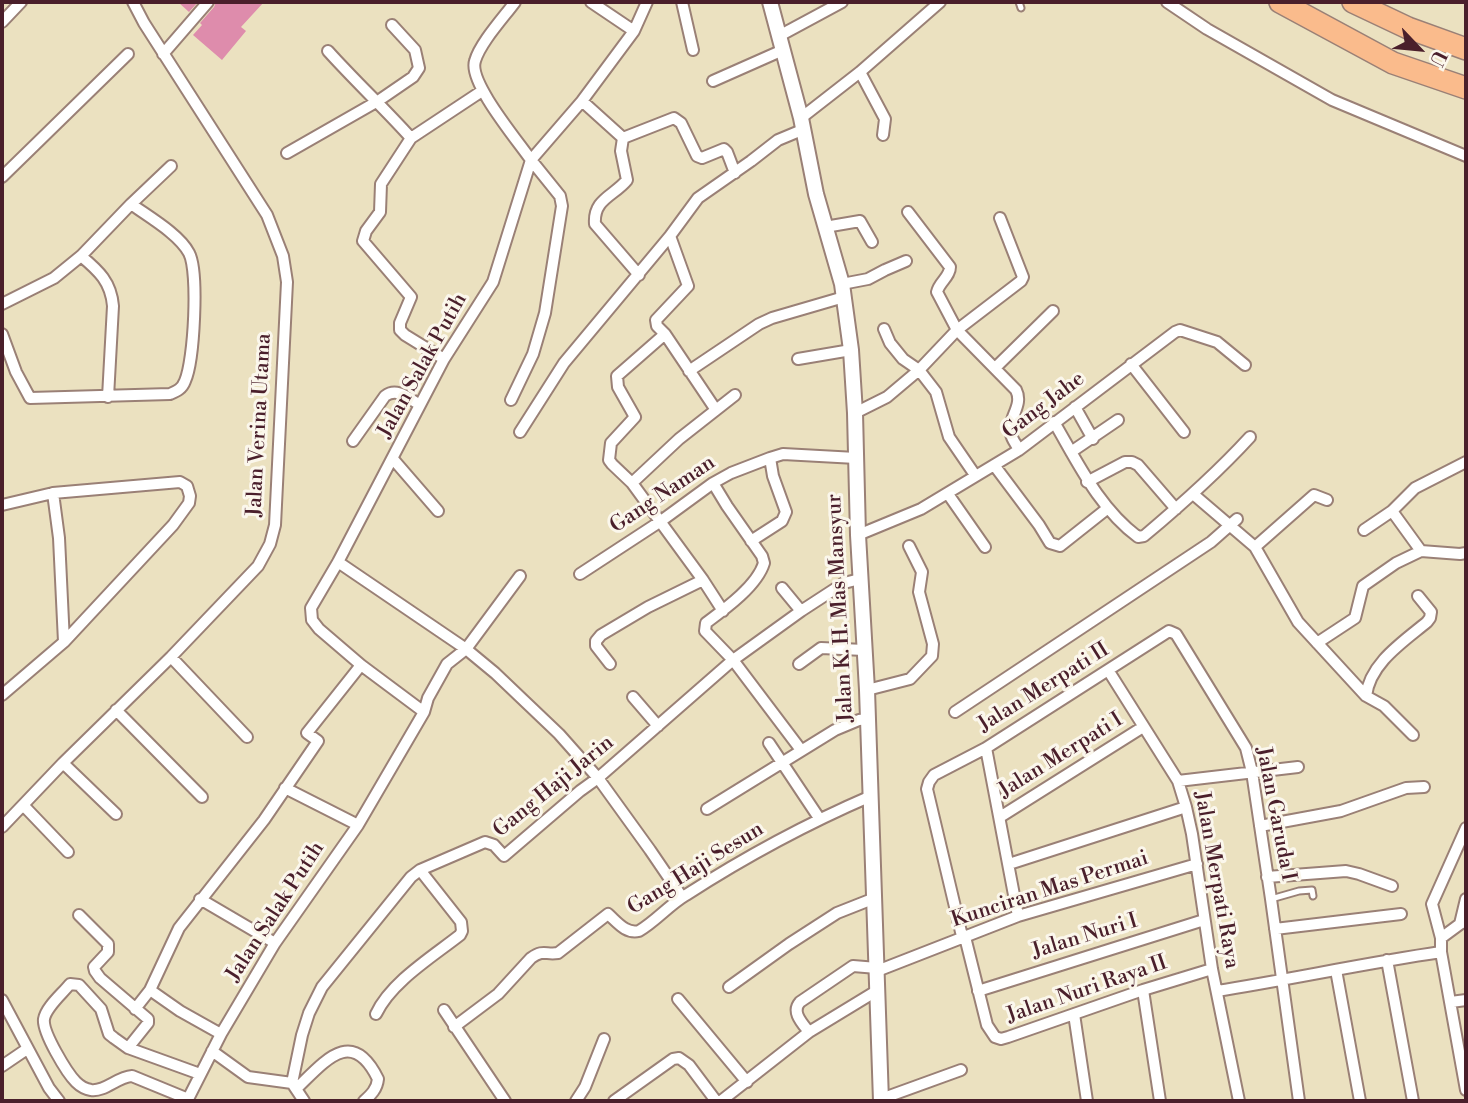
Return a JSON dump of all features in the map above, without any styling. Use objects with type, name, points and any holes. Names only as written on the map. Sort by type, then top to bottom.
[{"type":"highway","points":[[1280,2],[1393,63],[1466,88]]},
{"type":"highway","points":[[1353,2],[1408,28],[1466,49]]},
{"type":"street","points":[[2,22],[21,2]]},
{"type":"street","name":"Jalan Verina Utama","points":[[2,827],[258,566],[270,544],[275,525],[287,282],[284,256],[267,215],[163,54],[133,2]]},
{"type":"street","points":[[163,54],[208,2]]},
{"type":"street","points":[[511,401],[533,354],[545,313],[562,206],[560,196],[482,91],[474,74],[473,64],[477,53],[515,2]]},
{"type":"street","points":[[591,2],[634,31]]},
{"type":"street","points":[[531,160],[582,101],[634,31],[648,2]]},
{"type":"street","points":[[682,2],[693,50]]},
{"type":"street","name":"Jalan K. H. Mas Mansyur","points":[[770,2],[843,290],[851,351],[867,691],[881,1100]]},
{"type":"street","points":[[713,81],[781,43],[842,2]]},
{"type":"street","points":[[520,432],[564,363],[639,275],[698,198],[802,124],[940,2]]},
{"type":"street","points":[[1167,2],[1207,29],[1332,100],[1466,156]]},
{"type":"street","points":[[286,153],[378,101],[413,77],[419,68],[415,50],[392,25]]},
{"type":"street","points":[[328,51],[411,138]]},
{"type":"street","points":[[2,177],[128,54]]},
{"type":"street","points":[[860,72],[885,119],[883,135]]},
{"type":"street","points":[[444,359],[400,330],[400,323],[411,297],[363,241],[366,231],[380,212],[382,184],[411,138],[482,91]]},
{"type":"street","points":[[582,101],[623,138]]},
{"type":"street","points":[[623,138],[674,118],[681,122],[696,156],[702,158],[725,149],[735,173]]},
{"type":"street","points":[[623,138],[621,151],[627,180],[600,203],[594,214],[595,224],[639,275]]},
{"type":"street","name":"Jalan Salak Putih","points":[[424,712],[361,665],[319,629],[312,620],[311,608],[338,562],[444,359],[493,282],[531,160]]},
{"type":"street","points":[[2,304],[54,278],[81,256],[171,166]]},
{"type":"street","points":[[2,334],[16,372],[30,398],[170,394],[181,389],[190,365],[195,288],[190,255],[181,242],[131,204]]},
{"type":"street","points":[[908,212],[950,267],[949,274],[937,292],[957,330],[1019,396],[1010,426],[1011,436],[1020,450]]},
{"type":"street","points":[[855,413],[887,397],[919,370],[957,330],[1018,284],[1023,277],[1000,218]]},
{"type":"street","points":[[825,227],[860,221],[872,242]]},
{"type":"street","points":[[670,236],[688,286],[656,320],[657,326],[716,410]]},
{"type":"street","points":[[81,256],[105,279],[112,292],[108,397]]},
{"type":"street","points":[[689,371],[759,324],[906,261]]},
{"type":"street","points":[[995,368],[1053,311]]},
{"type":"street","points":[[884,329],[890,343],[903,359],[919,370],[936,392],[949,436],[975,475]]},
{"type":"street","name":"Gang Jahe","points":[[858,535],[921,509],[1020,450],[1131,364],[1180,330],[1217,342],[1245,365]]},
{"type":"street","points":[[664,334],[617,376],[618,387],[635,417],[611,443],[610,460],[632,483],[661,521],[723,611]]},
{"type":"street","points":[[798,359],[851,351]]},
{"type":"street","points":[[1131,364],[1184,432]]},
{"type":"street","points":[[353,441],[389,393],[397,392],[419,405]]},
{"type":"street","points":[[632,483],[679,439],[736,395]]},
{"type":"street","points":[[1075,407],[1093,439]]},
{"type":"street","points":[[1071,452],[1118,420]]},
{"type":"street","points":[[1054,422],[1087,482],[1108,508],[1138,537],[1144,536],[1193,494],[1250,437]]},
{"type":"street","name":"Gang Naman","points":[[580,574],[731,473],[783,454],[856,458]]},
{"type":"street","points":[[751,541],[782,521],[786,512],[773,476],[770,457]]},
{"type":"street","points":[[393,459],[438,511]]},
{"type":"street","points":[[1087,482],[1125,462],[1132,462],[1138,465],[1176,509]]},
{"type":"street","points":[[1364,530],[1392,511],[1415,488],[1466,462]]},
{"type":"street","points":[[994,465],[1050,543],[1060,546],[1108,508]]},
{"type":"street","points":[[2,505],[53,493],[180,482],[187,486],[190,495],[188,503],[173,525],[64,642],[2,695]]},
{"type":"street","points":[[713,483],[764,563],[758,577],[723,611],[706,623],[704,629],[733,660],[801,750]]},
{"type":"street","points":[[53,493],[59,538],[64,642]]},
{"type":"street","points":[[948,494],[985,547]]},
{"type":"street","points":[[1193,494],[1234,523],[1255,547],[1298,622],[1366,696],[1384,706],[1413,735]]},
{"type":"street","points":[[1255,547],[1314,495],[1327,500]]},
{"type":"street","points":[[1392,511],[1421,551]]},
{"type":"street","points":[[955,712],[1211,542],[1234,523]]},
{"type":"street","points":[[867,691],[910,679],[932,656],[933,644],[919,592],[922,572],[909,546]]},
{"type":"street","points":[[1317,643],[1355,618],[1363,586],[1396,563],[1421,551],[1466,553]]},
{"type":"street","points":[[338,562],[466,649],[559,734],[598,778],[682,897]]},
{"type":"street","name":"Jalan Salak Putih","points":[[187,1100],[221,1034],[275,943],[358,825],[424,712],[428,698],[447,664],[466,649],[520,576]]},
{"type":"street","name":"Gang Haji Jarin","points":[[294,1086],[302,1035],[322,987],[399,890],[420,870],[485,842],[494,845],[504,856],[733,660],[844,583],[860,579]]},
{"type":"street","points":[[610,664],[596,646],[601,635],[628,618],[704,580]]},
{"type":"street","points":[[782,588],[801,611]]},
{"type":"street","points":[[1366,696],[1368,681],[1391,651],[1430,618],[1431,612],[1418,596]]},
{"type":"street","name":"Jalan Merpati II","points":[[934,775],[986,748],[1169,631],[1173,632]]},
{"type":"street","name":"Jalan Garuda I","points":[[1173,632],[1246,748],[1252,772],[1299,1101]]},
{"type":"street","points":[[799,664],[821,648],[864,650]]},
{"type":"street","points":[[171,657],[247,737]]},
{"type":"street","points":[[135,1009],[150,990],[179,928],[264,820],[317,741],[307,733],[361,665]]},
{"type":"street","name":"Jalan Merpati Raya","points":[[1108,670],[1178,781],[1186,807],[1212,970],[1239,1101]]},
{"type":"street","points":[[633,697],[658,726]]},
{"type":"street","points":[[117,710],[202,797]]},
{"type":"street","points":[[707,809],[835,730],[868,719]]},
{"type":"street","name":"Jalan Merpati I","points":[[1000,817],[1143,727]]},
{"type":"street","points":[[769,743],[820,818]]},
{"type":"street","points":[[986,748],[1018,916]]},
{"type":"street","points":[[63,763],[116,814]]},
{"type":"street","points":[[1178,781],[1298,767]]},
{"type":"street","name":"Jalan Nuri Raya II","points":[[934,775],[927,789],[929,801],[986,1025],[995,1037],[1008,1037],[1143,990],[1212,970]]},
{"type":"street","points":[[1259,827],[1341,811],[1406,788],[1424,787]]},
{"type":"street","points":[[285,788],[358,825]]},
{"type":"street","name":"Gang Haji Sesun","points":[[454,1027],[498,994],[537,954],[558,953],[608,915],[627,931],[639,931],[682,897],[726,870],[820,818],[871,796]]},
{"type":"street","points":[[23,805],[68,852]]},
{"type":"street","points":[[1009,864],[1186,807]]},
{"type":"street","points":[[1466,828],[1433,904],[1466,1087]]},
{"type":"street","name":"Kunciran Mas Permai","points":[[808,1032],[796,1012],[796,1006],[853,966],[877,970],[1018,916],[1197,864]]},
{"type":"street","points":[[376,1014],[381,1003],[398,984],[462,931],[461,922],[420,870]]},
{"type":"street","points":[[1267,877],[1346,871],[1392,886]]},
{"type":"street","points":[[729,987],[837,913],[875,898]]},
{"type":"street","points":[[200,899],[275,943]]},
{"type":"street","points":[[1441,938],[1463,922],[1466,899]]},
{"type":"street","points":[[1275,929],[1401,914]]},
{"type":"street","points":[[79,915],[108,944],[108,952],[94,967],[95,971],[148,1020],[128,1048]]},
{"type":"street","name":"Jalan Nuri I","points":[[978,991],[1204,919]]},
{"type":"street","points":[[1217,991],[1441,951]]},
{"type":"street","points":[[1387,960],[1413,1101]]},
{"type":"street","points":[[1336,970],[1360,1101]]},
{"type":"street","points":[[187,1100],[132,1076],[126,1076],[97,1090],[82,1087],[75,1081],[48,1040],[44,1019],[47,1011],[70,984],[79,985],[101,1009],[109,1034],[128,1048],[200,1074]]},
{"type":"street","points":[[150,990],[221,1034]]},
{"type":"street","points":[[614,1101],[673,1059],[679,1058],[689,1065],[719,1101],[747,1082],[808,1032],[878,990]]},
{"type":"street","points":[[1143,990],[1160,1101]]},
{"type":"street","points":[[678,999],[747,1082]]},
{"type":"street","points":[[2,1000],[49,1088],[59,1101]]},
{"type":"street","points":[[1451,1002],[1466,1000]]},
{"type":"street","points":[[444,1010],[505,1101]]},
{"type":"street","points":[[1074,1014],[1087,1101]]},
{"type":"street","points":[[576,1101],[585,1087],[604,1039]]},
{"type":"street","points":[[2,1066],[27,1049]]},
{"type":"street","points":[[212,1051],[248,1077],[294,1086],[304,1101]]},
{"type":"street","points":[[294,1086],[335,1054],[354,1052],[363,1056],[378,1079],[372,1094],[364,1101]]},
{"type":"street","points":[[881,1100],[961,1070]]},
{"type":"lane","points":[[1271,899],[1312,890],[1313,896]]},
{"type":"building","points":[[178,2],[198,2],[189,12]]},
{"type":"building","points":[[216,2],[264,2],[241,27],[246,31],[222,60],[193,35]]}]
